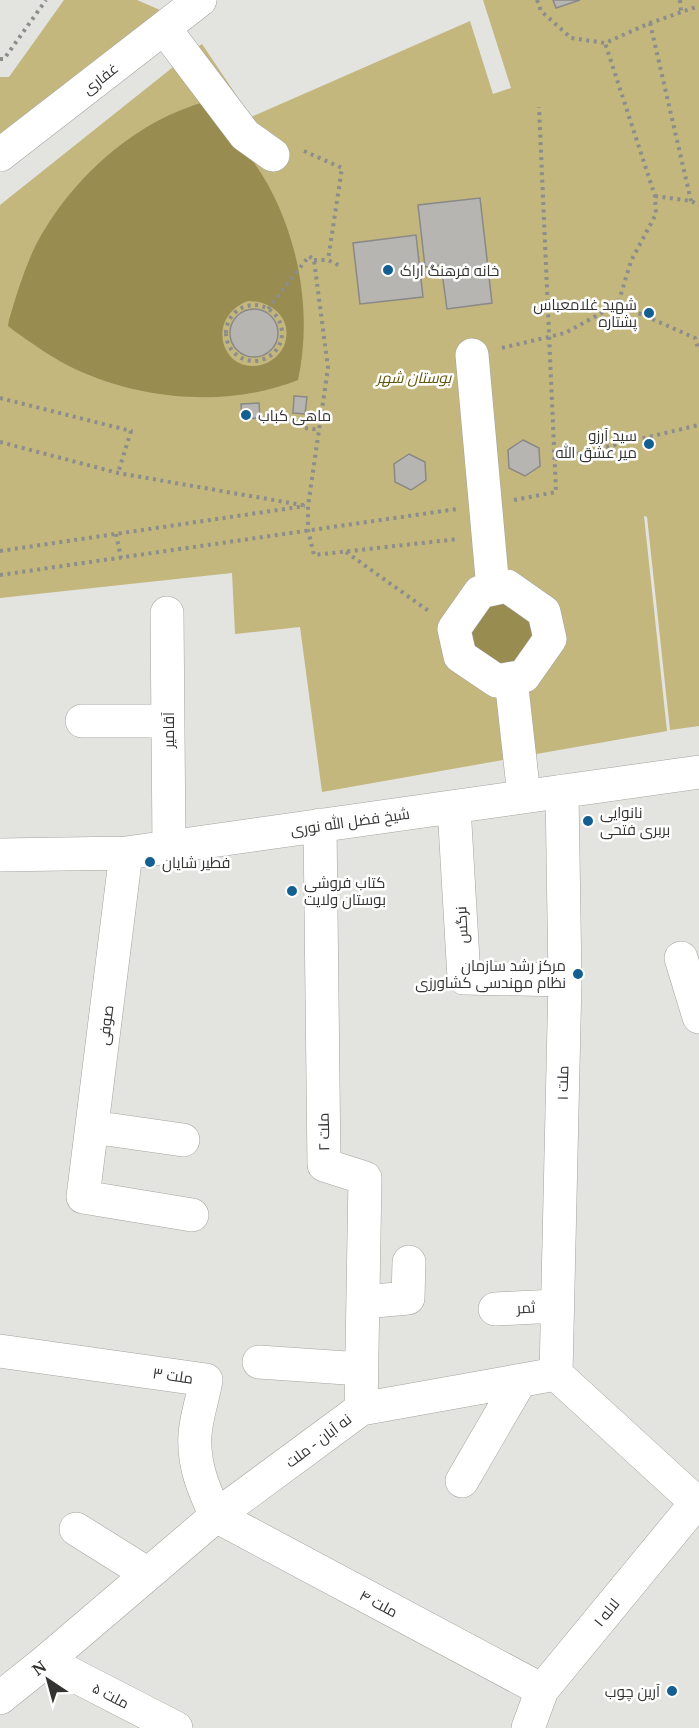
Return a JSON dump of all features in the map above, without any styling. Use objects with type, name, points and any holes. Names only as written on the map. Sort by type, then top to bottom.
[{"type":"street","name":"غفاری","points":[[0,155],[200,0]]},
{"type":"street","points":[[164,28],[245,135],[273,155]]},
{"type":"street","points":[[472,355],[493,589]]},
{"type":"street","points":[[507,586],[544,612],[550,639],[524,676],[497,681],[460,656],[454,628],[480,592],[493,589],[507,586]]},
{"type":"street","name":"آقامیر","points":[[167,613],[169,847]]},
{"type":"street","points":[[511,679],[524,796]]},
{"type":"street","points":[[82,721],[168,722]]},
{"type":"street","name":"شیخ فضل الله نوری","points":[[0,855],[126,853],[699,772]]},
{"type":"street","name":"ملت ۱","points":[[556,1374],[565,980],[562,791]]},
{"type":"street","name":"نرگس","points":[[454,807],[464,978],[565,980]]},
{"type":"street","name":"ملت ۲","points":[[320,825],[324,1165],[365,1178],[361,1408]]},
{"type":"street","name":"صوفی","points":[[126,853],[83,1197],[192,1215]]},
{"type":"street","points":[[681,958],[699,1017]]},
{"type":"street","points":[[92,1127],[183,1140]]},
{"type":"street","points":[[363,1302],[408,1298],[409,1262]]},
{"type":"street","name":"ثمر","points":[[495,1309],[557,1305]]},
{"type":"street","name":"ملت ۳","points":[[0,1351],[206,1380],[195,1435],[197,1466],[203,1488],[216,1516]]},
{"type":"street","points":[[259,1362],[361,1369]]},
{"type":"street","points":[[556,1374],[698,1504]]},
{"type":"street","name":"نه آبان - ملت","points":[[0,1698],[216,1516],[361,1408],[556,1374]]},
{"type":"street","points":[[462,1481],[520,1381]]},
{"type":"street","name":"لاله ۱","points":[[528,1728],[542,1690],[698,1504]]},
{"type":"street","name":"ملت ۴","points":[[216,1516],[542,1690]]},
{"type":"street","points":[[76,1529],[148,1574]]},
{"type":"street","name":"ملت ۵","points":[[46,1661],[176,1728]]},
{"type":"path","points":[[0,59],[4,59],[46,0]]},
{"type":"path","points":[[537,0],[541,11],[571,38],[605,43],[650,23],[699,6]]},
{"type":"path","points":[[680,0],[681,12]]},
{"type":"path","points":[[650,23],[691,201]]},
{"type":"path","points":[[472,355],[565,333],[618,304],[631,261],[656,214],[655,196],[605,43]]},
{"type":"path","points":[[314,260],[328,368],[308,506],[308,531],[314,555],[345,552],[487,520],[556,492],[539,106]]},
{"type":"path","points":[[273,155],[303,150],[342,168],[328,261]]},
{"type":"path","points":[[655,196],[691,201],[699,205]]},
{"type":"path","points":[[269,308],[309,256],[314,260],[328,261],[340,266]]},
{"type":"path","points":[[618,304],[695,338],[699,351]]},
{"type":"path","points":[[246,306],[269,308],[280,323],[281,340],[278,348],[266,359],[258,361],[241,358],[234,354],[226,339],[228,322],[246,306]]},
{"type":"path","points":[[0,398],[131,430],[118,473]]},
{"type":"path","points":[[555,459],[699,425]]},
{"type":"path","points":[[305,428],[320,430]]},
{"type":"path","points":[[0,442],[118,473],[308,506]]},
{"type":"path","points":[[0,551],[308,506]]},
{"type":"path","points":[[0,575],[308,531],[487,520]]},
{"type":"path","points":[[116,534],[121,558]]},
{"type":"path","points":[[345,552],[454,628]]},
{"type":"green space","points":[[64,0],[137,0],[160,10],[0,134],[0,77],[9,77]]},
{"type":"green space","name":"بوستان شهر","points":[[483,0],[699,0],[699,726],[670,730],[647,517],[644,516],[667,731],[322,792],[300,627],[235,634],[232,573],[0,598],[0,205],[202,44],[251,117],[470,21],[493,94],[511,88]]},
{"type":"shaded area","points":[[201,103],[247,153],[268,185],[280,210],[298,266],[302,294],[304,323],[298,380],[271,389],[214,397],[185,397],[128,388],[75,369],[43,351],[8,326],[33,251],[63,203],[82,180],[125,141],[175,113]],"holes":[[[248,301],[273,308],[284,320],[286,337],[284,346],[273,359],[264,364],[250,366],[238,362],[229,355],[222,332],[226,320],[234,309]]]},
{"type":"shaded area","points":[[503,602],[531,621],[533,635],[515,662],[500,665],[473,647],[470,632],[489,605]]},
{"type":"building","points":[[553,0],[580,0],[556,8]]},
{"type":"building","points":[[480,198],[492,303],[447,309],[441,265],[425,267],[418,205]]},
{"type":"building","name":"خانه فرهنگ اراک","points":[[416,235],[423,297],[360,304],[353,243]]},
{"type":"building","points":[[254,309],[271,316],[278,333],[271,350],[254,357],[237,350],[230,333],[237,316]]},
{"type":"building","points":[[294,396],[307,397],[305,414],[293,413]]},
{"type":"building","points":[[259,403],[260,418],[242,419],[241,404]]},
{"type":"building","points":[[523,440],[539,448],[540,466],[525,476],[509,468],[508,450]]},
{"type":"building","points":[[409,454],[425,462],[426,480],[411,490],[395,482],[394,464]]},
{"type":"place","name":"خانه فرهنگ اراک","points":[[388,270]]},
{"type":"place","name":"شهید غلامعباس پشتاره","points":[[649,313]]},
{"type":"place","name":"ماهی کباب","points":[[246,415]]},
{"type":"place","name":"سید آرزو میر عشق الله","points":[[649,444]]},
{"type":"place","name":"نانوایی بربری فتحی","points":[[588,821]]},
{"type":"place","name":"فطیر شایان","points":[[150,862]]},
{"type":"place","name":"کتاب فروشی بوستان ولایت","points":[[292,891]]},
{"type":"place","name":"مرکز رشد سازمان نظام مهندسی کشاورزی","points":[[578,974]]},
{"type":"place","name":"آرین چوب","points":[[672,1691]]}]
